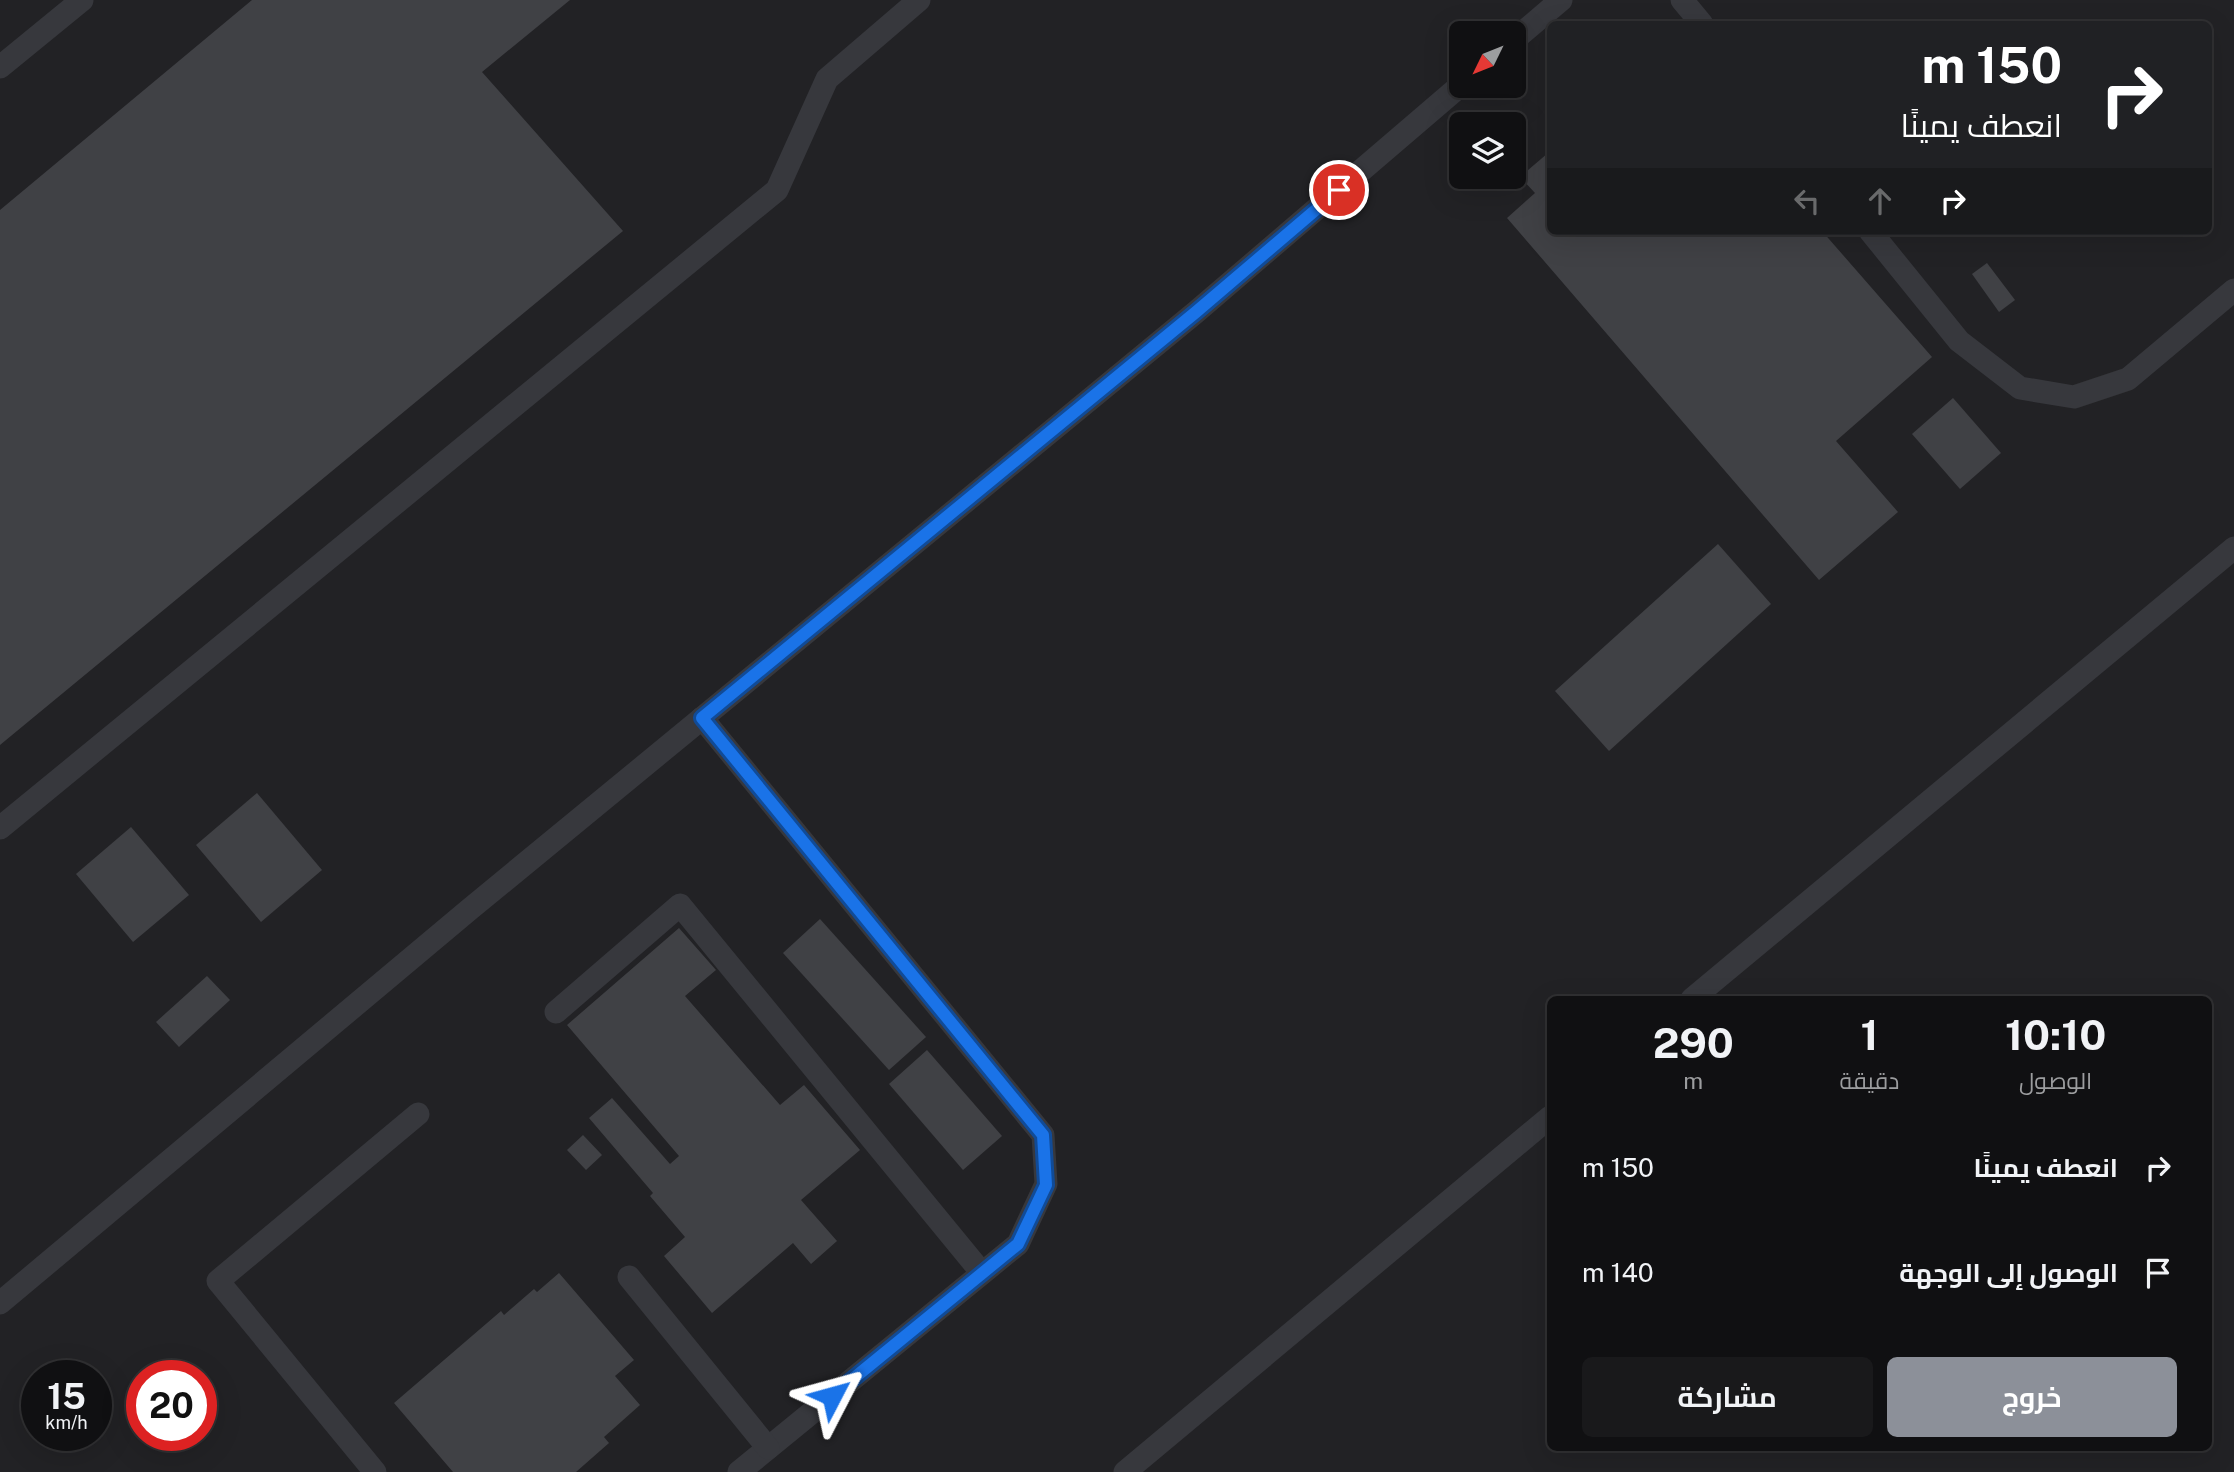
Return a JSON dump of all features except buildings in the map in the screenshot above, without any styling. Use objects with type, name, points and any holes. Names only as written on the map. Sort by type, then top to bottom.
[{"type":"lane","points":[[0,67],[82,0]]},
{"type":"lane","points":[[0,828],[777,190],[827,79],[919,0]]},
{"type":"lane","points":[[1526,30],[1561,0]]},
{"type":"lane","points":[[1682,0],[1700,21]]},
{"type":"lane","points":[[0,1303],[481,901],[1185,321],[1449,95]]},
{"type":"lane","points":[[1873,235],[1959,341],[2020,388],[2074,397],[2128,379],[2234,290]]},
{"type":"lane","points":[[1696,996],[2234,548]]},
{"type":"lane","points":[[702,718],[1043,1135],[1046,1185],[1018,1244],[739,1472]]},
{"type":"lane","points":[[556,1012],[680,905],[982,1273]]},
{"type":"lane","points":[[375,1472],[218,1281],[418,1114]]},
{"type":"lane","points":[[1125,1472],[1547,1120]]},
{"type":"lane","points":[[629,1277],[768,1448]]},
{"type":"shaded area","points":[[0,0],[2234,0],[2234,1472],[0,1472]]},
{"type":"route","points":[[832,1396],[1018,1244],[1046,1185],[1043,1135],[702,718],[1196,312],[1339,190]]}]
